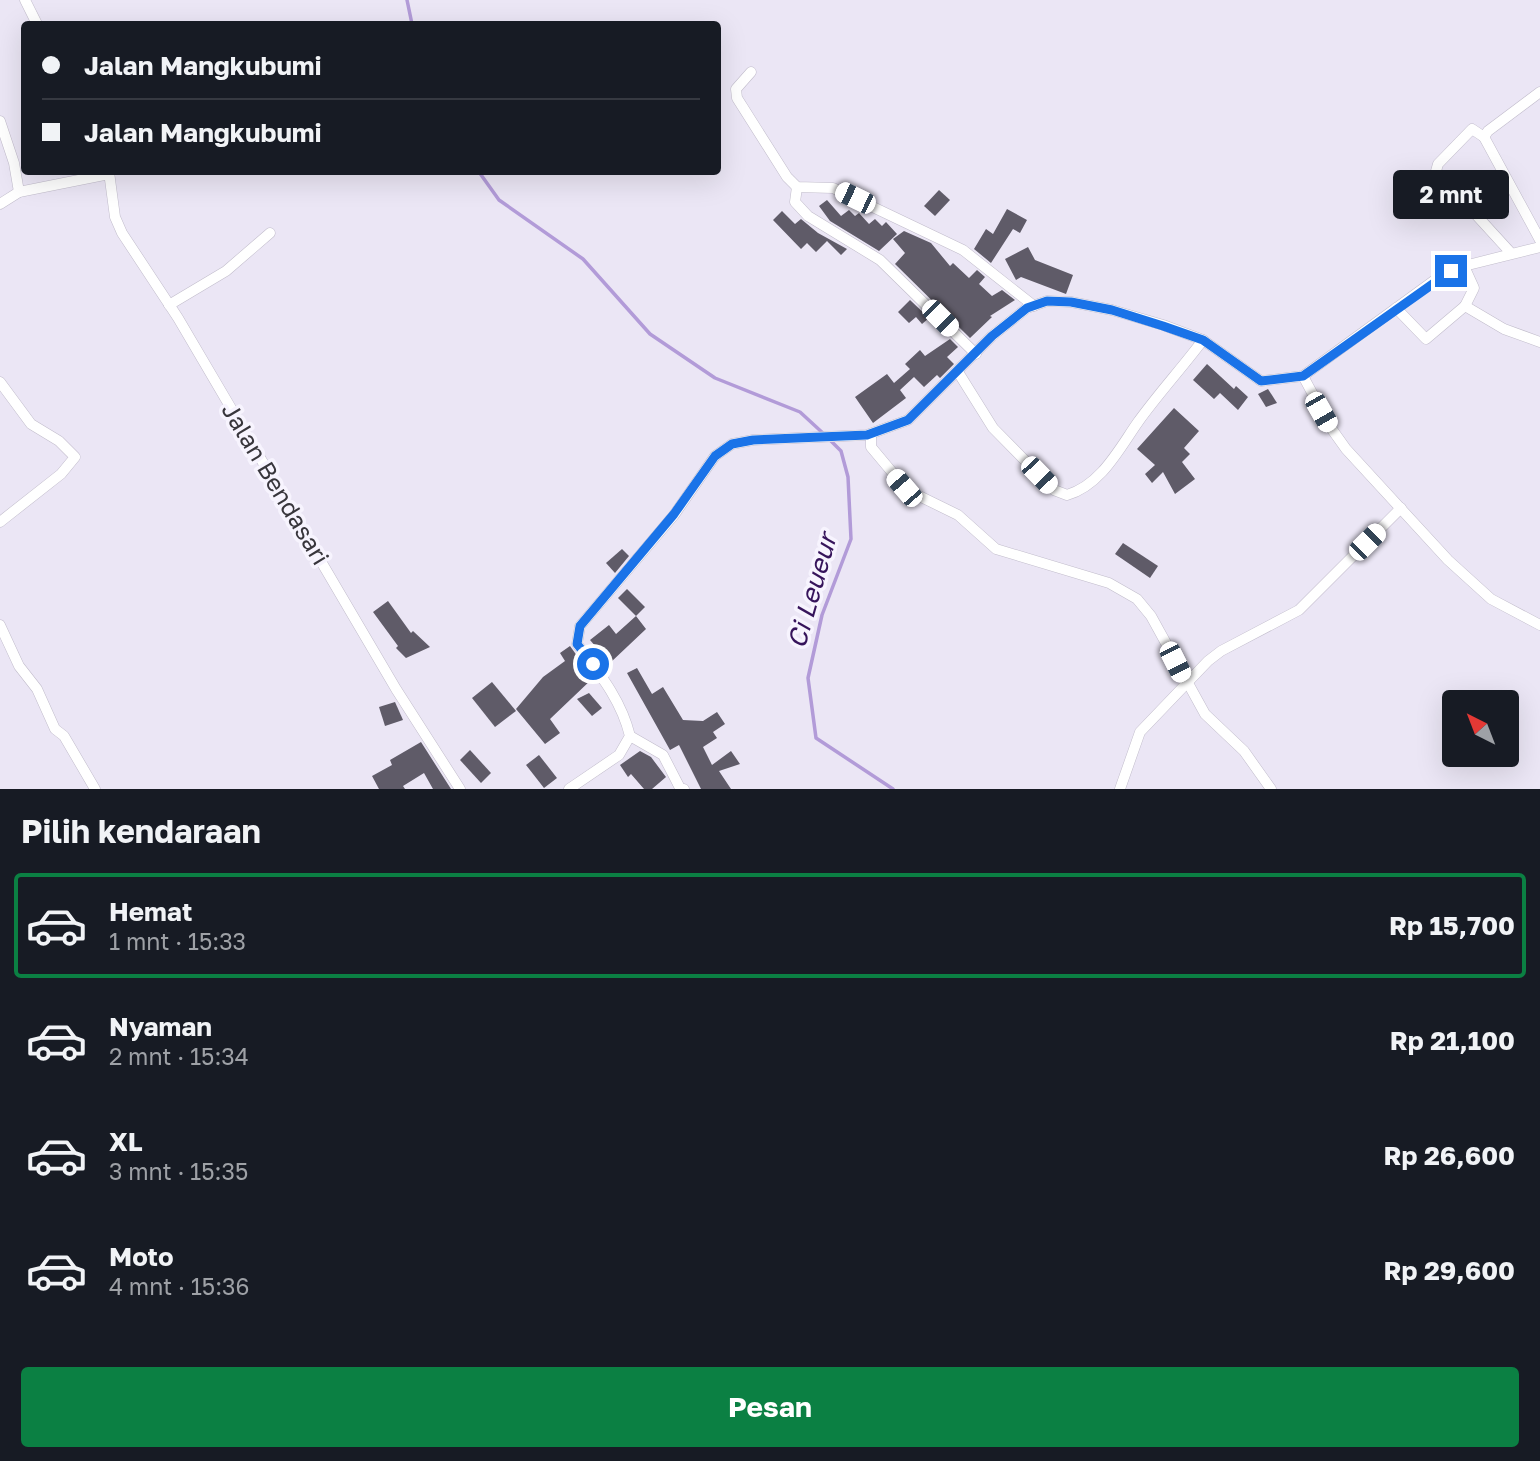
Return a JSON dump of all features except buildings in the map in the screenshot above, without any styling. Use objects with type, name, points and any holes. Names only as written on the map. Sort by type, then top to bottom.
[{"type":"street","points":[[25,0],[36,21]]},
{"type":"street","points":[[751,72],[738,86],[737,98],[787,177],[797,187],[833,188],[963,250],[1034,306]]},
{"type":"street","points":[[1484,137],[1488,131],[1540,92]]},
{"type":"street","points":[[0,121],[13,157],[19,192]]},
{"type":"street","points":[[569,789],[619,755],[630,736],[626,718],[609,684],[577,644],[580,626],[665,525],[715,456],[732,444],[869,434],[908,420],[992,336],[1034,306],[1047,301],[1071,302],[1112,310],[1203,340],[1261,381],[1303,376],[1439,277],[1464,266],[1539,248],[1484,137],[1472,129],[1438,164],[1436,170],[1511,253]]},
{"type":"street","points":[[0,204],[19,192],[100,175]]},
{"type":"street","name":"Jalan Bendasari","points":[[109,175],[115,217],[122,233],[169,305],[396,689],[460,789]]},
{"type":"street","points":[[797,187],[795,202],[808,216],[880,260],[975,354]]},
{"type":"street","points":[[169,305],[226,271],[270,233]]},
{"type":"street","points":[[1396,308],[1426,339],[1465,306],[1474,288],[1464,266]]},
{"type":"street","points":[[1465,306],[1504,329],[1540,342]]},
{"type":"street","points":[[958,372],[993,428],[1054,490],[1067,495],[1089,486],[1124,447],[1140,420],[1203,340]]},
{"type":"street","points":[[1303,376],[1331,428],[1448,560],[1491,599],[1540,625]]},
{"type":"street","points":[[0,382],[35,428],[59,441],[75,457],[61,474],[0,522]]},
{"type":"street","points":[[869,434],[875,454],[907,490],[958,515],[996,549],[1109,583],[1137,599],[1151,616],[1205,714],[1244,751],[1272,789]]},
{"type":"street","points":[[1120,789],[1140,732],[1221,651],[1299,610],[1401,508]]},
{"type":"street","points":[[0,625],[19,666],[37,689],[55,729],[64,736],[95,789]]},
{"type":"street","points":[[630,736],[663,755],[680,788],[684,789]]},
{"type":"waterway","name":"Ci Leueur","points":[[407,0],[411,21]]},
{"type":"waterway","name":"Ci Leueur","points":[[481,175],[499,200],[583,259],[650,334],[715,378],[800,412],[825,435]]},
{"type":"waterway","name":"Ci Leueur","points":[[830,440],[841,451],[848,477],[851,539],[822,615],[808,678],[816,738],[893,789]]},
{"type":"route","points":[[593,664],[577,644],[580,626],[591,609],[631,568],[674,514],[715,456],[732,444],[753,440],[867,435],[908,420],[949,382],[992,336],[1027,308],[1047,301],[1071,302],[1112,310],[1203,340],[1261,381],[1269,382],[1303,376],[1451,271]]}]
